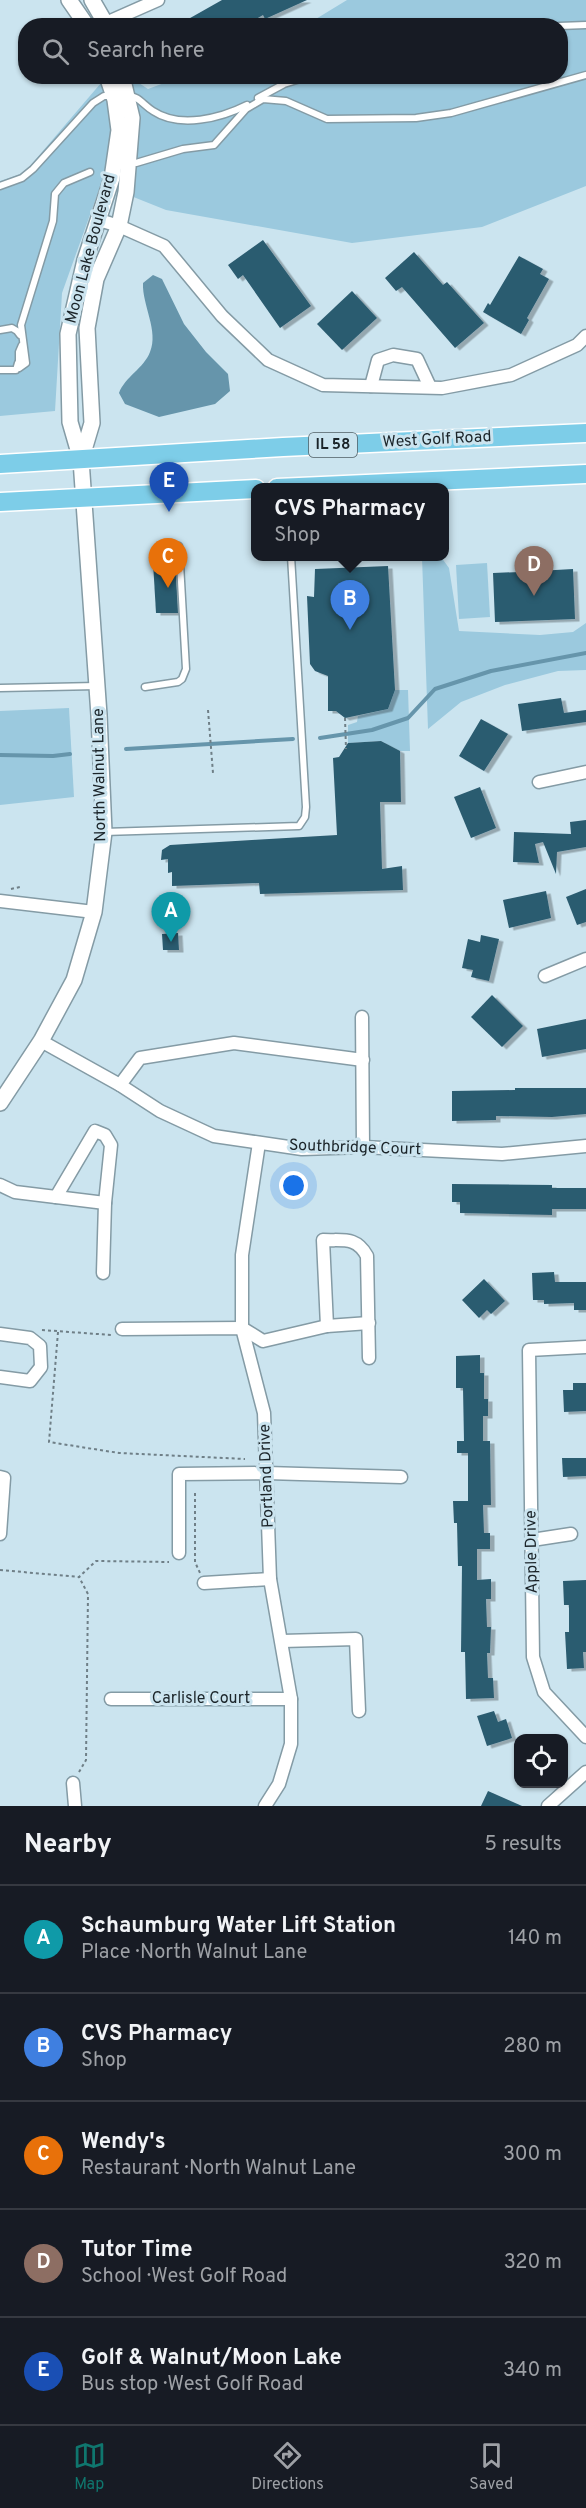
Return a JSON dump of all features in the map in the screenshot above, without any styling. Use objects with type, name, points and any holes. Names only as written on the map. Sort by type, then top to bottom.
[{"type":"main road","name":"West Golf Road","points":[[0,464],[283,447],[586,433]]},
{"type":"main road","points":[[379,483],[586,474]]},
{"type":"main road","points":[[0,502],[251,489]]},
{"type":"street","points":[[69,0],[81,18]]},
{"type":"street","points":[[92,0],[101,18]]},
{"type":"street","points":[[118,18],[158,0]]},
{"type":"street","name":"Moon Lake Boulevard","points":[[81,460],[93,423],[87,328],[96,279],[119,226],[126,192],[132,118],[113,84]]},
{"type":"street","name":"Moon Lake Boulevard","points":[[81,460],[70,422],[68,334],[85,260],[112,178],[122,84]]},
{"type":"street","points":[[99,220],[119,226],[164,246],[222,316],[268,360],[323,385],[442,388],[511,375],[577,345],[586,336]]},
{"type":"street","points":[[371,386],[378,360],[393,354],[417,359],[430,387]]},
{"type":"street","name":"North Walnut Lane","points":[[0,1103],[41,1041],[74,981],[94,912],[104,832],[97,686],[81,460]]},
{"type":"street","points":[[538,782],[586,772]]},
{"type":"street","points":[[0,902],[94,912]]},
{"type":"street","points":[[545,976],[586,959]]},
{"type":"street","points":[[362,1017],[363,1148]]},
{"type":"street","name":"Southbridge Court","points":[[41,1041],[120,1085],[160,1111],[214,1136],[302,1149],[363,1148],[502,1154],[586,1146]]},
{"type":"street","points":[[120,1085],[140,1058],[234,1043],[363,1060]]},
{"type":"street","points":[[56,1197],[95,1131],[105,1135],[111,1144],[105,1203],[103,1273]]},
{"type":"street","name":"Portland Drive","points":[[259,1143],[242,1255],[242,1328],[264,1413],[270,1579],[291,1699],[291,1744],[279,1784],[265,1806]]},
{"type":"street","points":[[0,1185],[15,1192],[105,1203]]},
{"type":"street","points":[[327,1326],[323,1240],[354,1241],[363,1248],[367,1256],[369,1358]]},
{"type":"street","points":[[122,1329],[242,1328],[263,1341],[327,1326],[369,1323]]},
{"type":"street","points":[[0,1334],[30,1338],[40,1346],[41,1367],[30,1381],[0,1377]]},
{"type":"street","name":"Apple Drive","points":[[586,1347],[529,1350],[533,1657],[544,1692],[586,1737]]},
{"type":"street","points":[[176,1558],[179,1473],[401,1477]]},
{"type":"street","points":[[0,1478],[4,1478],[0,1534]]},
{"type":"street","points":[[532,1540],[571,1534]]},
{"type":"street","points":[[204,1583],[270,1579]]},
{"type":"street","points":[[282,1641],[356,1639],[359,1711]]},
{"type":"street","name":"Carlisle Court","points":[[111,1699],[291,1699]]},
{"type":"street","points":[[548,1806],[586,1772]]},
{"type":"street","points":[[73,1783],[75,1806]]},
{"type":"lane","points":[[568,26],[586,25]]},
{"type":"lane","points":[[568,80],[586,75]]},
{"type":"lane","points":[[0,186],[22,178],[93,103],[104,96],[135,96],[162,116],[195,120],[233,112],[270,90],[287,84]]},
{"type":"lane","points":[[136,162],[183,149],[214,145],[246,109],[263,99],[286,100],[327,119],[416,118],[452,113],[554,84]]},
{"type":"lane","points":[[26,363],[20,329],[53,221],[55,194],[64,183],[90,172]]},
{"type":"lane","points":[[0,330],[12,328],[23,320]]},
{"type":"lane","points":[[0,370],[16,369],[20,335],[12,328]]},
{"type":"lane","points":[[145,687],[178,682],[182,679],[186,669],[179,546]]},
{"type":"lane","points":[[104,832],[299,826],[305,817],[306,807],[291,561]]},
{"type":"lane","points":[[0,688],[97,686]]},
{"type":"path","points":[[208,710],[213,773]]},
{"type":"path","points":[[345,718],[346,749]]},
{"type":"path","points":[[58,1332],[49,1442],[119,1453],[245,1459]]},
{"type":"path","points":[[195,1493],[195,1562],[204,1583]]},
{"type":"path","points":[[0,1570],[79,1577],[96,1561],[176,1558]]},
{"type":"path","points":[[73,1783],[86,1760],[88,1594],[79,1577]]},
{"type":"shaded area","points":[[347,0],[586,0],[586,186],[482,227],[352,243],[166,210],[101,184],[62,293],[55,411],[0,416],[0,181],[24,173],[100,84],[140,84],[148,89],[161,84],[568,84],[568,18],[317,18]]},
{"type":"shaded area","points":[[153,275],[162,279],[184,324],[206,352],[228,374],[230,391],[215,404],[159,417],[125,404],[119,393],[150,352],[153,335],[143,283]]},
{"type":"shaded area","points":[[422,561],[444,561],[449,568],[459,631],[540,635],[573,632],[586,623],[586,670],[558,671],[505,685],[461,702],[428,729]]},
{"type":"shaded area","points":[[487,563],[490,617],[459,619],[456,565]]},
{"type":"shaded area","points":[[395,690],[408,690],[410,751],[400,751],[381,741],[348,743],[348,725],[357,722],[358,716],[388,709]]},
{"type":"shaded area","points":[[69,708],[74,797],[0,805],[0,711]]},
{"type":"building","points":[[222,0],[307,0],[267,18],[263,15],[258,18],[190,18]]},
{"type":"building","points":[[263,240],[311,306],[280,328],[243,275],[238,279],[228,265]]},
{"type":"building","points":[[414,252],[443,285],[447,282],[484,323],[455,348],[402,287],[396,291],[385,278]]},
{"type":"building","points":[[519,256],[543,269],[540,274],[549,279],[527,318],[529,320],[521,334],[483,312],[488,303],[490,305]]},
{"type":"building","points":[[352,291],[377,318],[342,350],[317,324]]},
{"type":"building","points":[[175,561],[178,613],[156,613],[153,562]]},
{"type":"building","points":[[388,566],[395,690],[388,709],[345,718],[336,711],[328,711],[328,676],[315,671],[310,664],[307,596],[314,597],[315,569]]},
{"type":"building","points":[[538,567],[538,571],[573,569],[575,619],[495,622],[493,573],[520,572],[520,568]]},
{"type":"building","points":[[561,698],[564,713],[586,710],[586,722],[522,731],[518,704]]},
{"type":"building","points":[[481,719],[508,734],[484,771],[459,756]]},
{"type":"building","points":[[381,741],[400,751],[401,802],[380,802],[382,869],[402,866],[403,890],[260,894],[259,883],[172,886],[172,872],[168,873],[168,859],[161,860],[162,850],[170,845],[337,835],[333,758],[339,757],[348,743]]},
{"type":"building","points":[[480,787],[496,828],[471,838],[454,797]]},
{"type":"building","points":[[586,820],[586,847],[557,852],[556,874],[543,842],[535,844],[539,863],[513,862],[514,832],[571,834],[570,822]]},
{"type":"building","points":[[586,889],[586,922],[577,925],[566,897]]},
{"type":"building","points":[[546,891],[551,918],[509,928],[503,900]]},
{"type":"building","points":[[178,933],[179,950],[163,950],[162,934]]},
{"type":"building","points":[[481,935],[499,939],[489,981],[471,977],[473,970],[462,968],[468,939],[480,942]]},
{"type":"building","points":[[492,995],[523,1026],[502,1047],[471,1017]]},
{"type":"building","points":[[586,1019],[586,1049],[542,1057],[537,1029]]},
{"type":"building","points":[[515,1088],[586,1088],[586,1114],[552,1117],[496,1116],[496,1120],[452,1121],[452,1091],[515,1090]]},
{"type":"building","points":[[452,1184],[552,1185],[552,1188],[586,1188],[586,1209],[552,1209],[552,1215],[460,1213],[460,1202],[452,1202]]},
{"type":"building","points":[[554,1272],[555,1282],[586,1282],[586,1310],[574,1310],[574,1303],[544,1304],[544,1300],[533,1300],[532,1273]]},
{"type":"building","points":[[484,1279],[505,1301],[491,1314],[487,1310],[479,1318],[462,1300]]},
{"type":"building","points":[[480,1355],[480,1373],[484,1373],[484,1399],[488,1399],[488,1416],[483,1416],[483,1441],[490,1441],[491,1505],[483,1505],[484,1533],[490,1533],[490,1549],[477,1549],[477,1580],[491,1579],[491,1599],[486,1599],[487,1627],[491,1627],[490,1653],[487,1653],[488,1678],[493,1678],[494,1698],[466,1699],[465,1652],[461,1652],[462,1566],[458,1566],[457,1523],[454,1523],[453,1501],[468,1501],[468,1453],[457,1453],[457,1441],[464,1441],[463,1388],[456,1388],[456,1356]]},
{"type":"building","points":[[573,1383],[586,1383],[586,1411],[564,1412],[563,1390],[573,1390]]},
{"type":"building","points":[[562,1458],[586,1458],[586,1476],[563,1477]]},
{"type":"building","points":[[586,1580],[584,1668],[567,1669],[565,1632],[569,1632],[569,1605],[564,1605],[563,1581]]},
{"type":"building","points":[[494,1711],[498,1722],[506,1719],[512,1738],[487,1746],[477,1716]]},
{"type":"building","points":[[488,1791],[522,1806],[481,1806]]},
{"type":"waterway","points":[[320,738],[372,730],[408,718],[435,689],[491,671],[586,653]]},
{"type":"waterway","points":[[126,749],[293,739]]},
{"type":"waterway","points":[[0,755],[70,754]]},
{"type":"place","name":"Golf & Walnut/Moon Lake","points":[[169,512]]},
{"type":"place","name":"Wendy's","points":[[168,588]]},
{"type":"place","name":"Tutor Time","points":[[534,596]]},
{"type":"place","name":"CVS Pharmacy","points":[[350,630]]},
{"type":"place","name":"Schaumburg Water Lift Station","points":[[171,942]]}]
